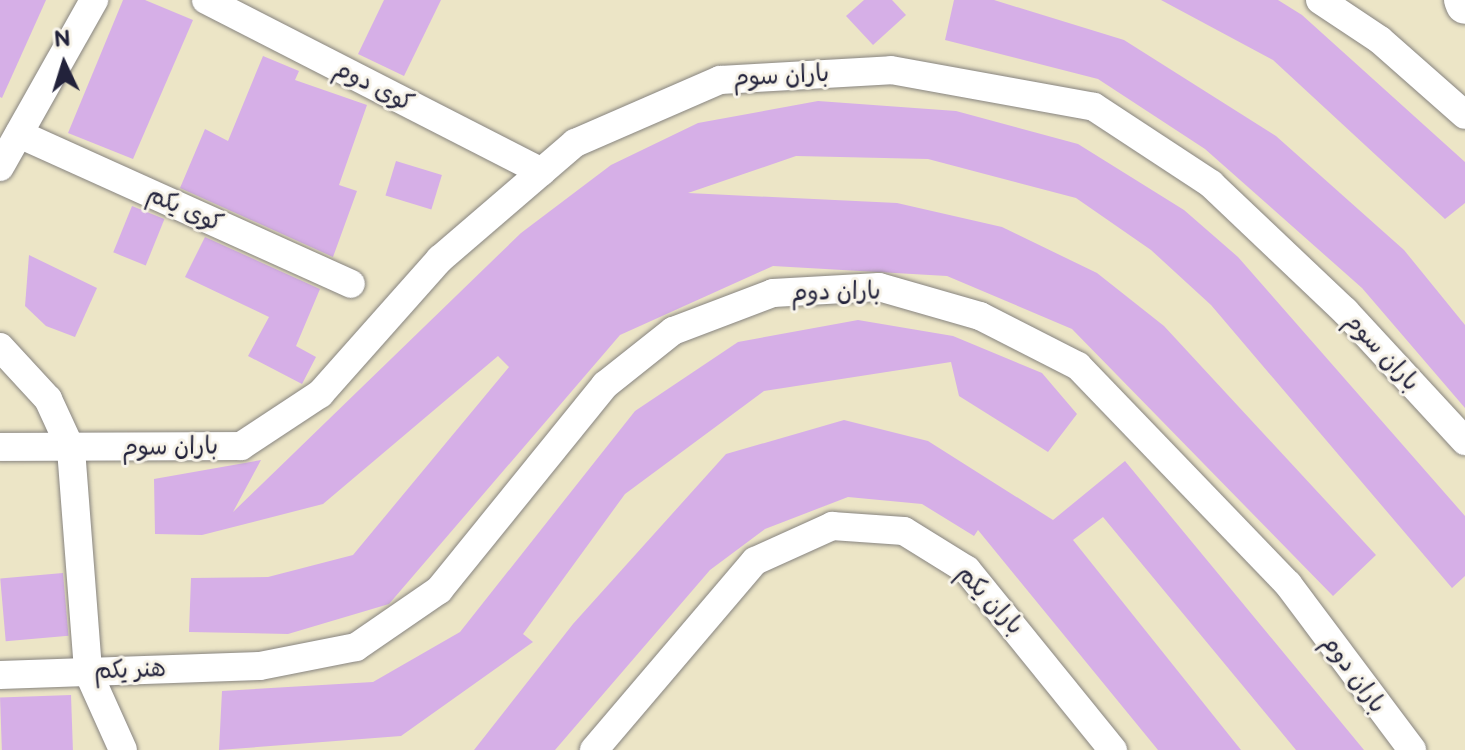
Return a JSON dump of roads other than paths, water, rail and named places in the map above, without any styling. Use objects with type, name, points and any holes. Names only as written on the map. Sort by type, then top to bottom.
[{"type":"street","points":[[0,167],[94,0]]},
{"type":"street","name":"کوی دوم","points":[[206,0],[542,172]]},
{"type":"street","points":[[1320,0],[1380,40],[1465,115]]},
{"type":"street","name":"باران سوم","points":[[0,447],[241,446],[320,394],[440,259],[575,143],[720,80],[891,70],[1094,107],[1211,184],[1345,311],[1465,441]]},
{"type":"street","name":"کوی یکم","points":[[19,134],[351,284]]},
{"type":"street","name":"باران دوم","points":[[260,666],[356,647],[439,590],[605,385],[673,331],[773,293],[879,287],[980,316],[1078,366],[1288,584],[1412,750]]},
{"type":"street","points":[[0,347],[48,399],[71,449],[88,672],[123,750]]},
{"type":"street","name":"باران یکم","points":[[594,750],[755,561],[832,526],[904,531],[967,570],[1113,750]]},
{"type":"street","name":"هنر یکم","points":[[0,675],[260,666]]}]
